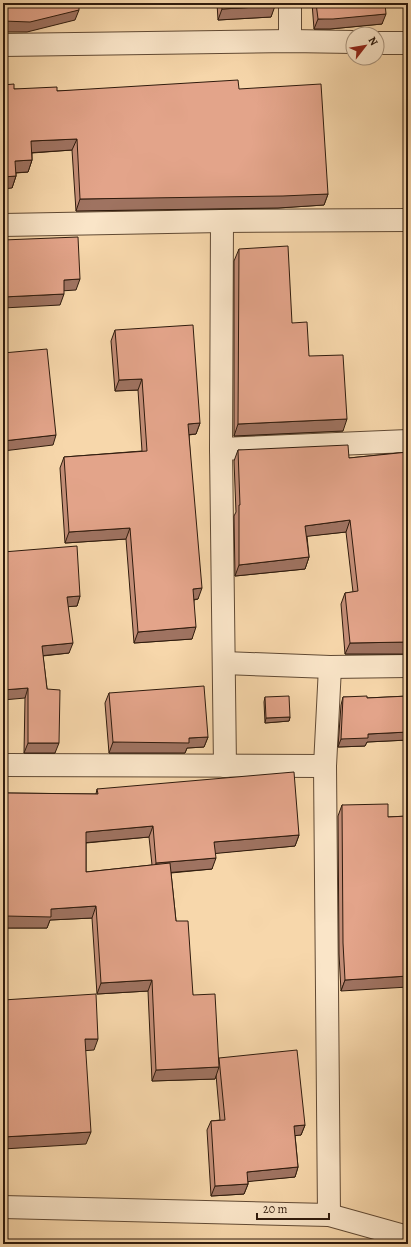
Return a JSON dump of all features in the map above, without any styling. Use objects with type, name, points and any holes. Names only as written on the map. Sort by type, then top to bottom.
[{"type":"street","points":[[290,3],[290,41]]},
{"type":"street","points":[[3,45],[290,41],[345,42]]},
{"type":"street","points":[[385,43],[408,43]]},
{"type":"street","points":[[3,225],[222,221],[408,220]]},
{"type":"street","points":[[222,221],[221,449],[225,766]]},
{"type":"street","points":[[221,449],[408,441]]},
{"type":"street","points":[[224,663],[330,667],[408,666]]},
{"type":"street","points":[[328,1215],[325,766],[330,667]]},
{"type":"street","points":[[3,765],[325,766]]},
{"type":"street","points":[[3,1207],[328,1215],[408,1237]]},
{"type":"building","points":[[3,3],[79,3],[79,10],[30,22],[3,21]]},
{"type":"building","points":[[221,3],[275,3],[275,6],[222,9]]},
{"type":"building","points":[[316,3],[385,3],[386,14],[318,19]]},
{"type":"building","points":[[238,80],[239,89],[321,84],[328,194],[80,199],[77,139],[31,141],[32,160],[15,161],[16,176],[3,177],[3,85],[14,84],[14,89],[57,87],[57,91]]},
{"type":"building","points":[[78,237],[80,279],[64,280],[64,294],[3,297],[3,240]]},
{"type":"building","points":[[288,246],[292,323],[307,322],[309,356],[343,355],[347,419],[238,424],[239,249]]},
{"type":"building","points":[[193,325],[200,423],[188,424],[202,588],[193,589],[196,627],[138,632],[130,528],[69,532],[64,457],[147,451],[142,379],[119,380],[115,330]]},
{"type":"building","points":[[47,349],[56,435],[3,441],[3,353]]},
{"type":"building","points":[[348,445],[349,458],[408,452],[408,642],[350,643],[345,593],[358,591],[350,520],[305,526],[309,557],[239,565],[240,505],[238,450]]},
{"type":"building","points":[[77,546],[80,596],[67,597],[73,643],[42,646],[47,689],[60,690],[59,743],[28,743],[28,688],[3,690],[3,552]]},
{"type":"building","points":[[204,686],[208,737],[189,738],[189,743],[113,742],[109,693]]},
{"type":"building","points":[[289,696],[290,717],[266,718],[265,697]]},
{"type":"building","points":[[367,696],[367,698],[408,696],[408,732],[368,734],[368,738],[341,739],[343,697]]},
{"type":"building","points":[[294,772],[299,835],[214,842],[216,858],[156,863],[153,826],[86,832],[86,872],[170,863],[176,921],[188,921],[193,995],[215,994],[219,1067],[156,1070],[152,980],[101,983],[96,906],[51,909],[51,917],[6,916],[6,793],[98,794],[97,789]]},
{"type":"building","points":[[388,804],[388,817],[408,816],[408,976],[345,980],[343,943],[342,805]]},
{"type":"building","points":[[96,994],[98,1039],[85,1039],[91,1132],[3,1137],[3,1000]]},
{"type":"building","points":[[297,1050],[305,1125],[294,1126],[298,1167],[247,1172],[248,1184],[215,1186],[211,1121],[225,1120],[219,1058]]},
{"type":"building","points":[[3,1141],[7,1181],[3,1182]]}]
